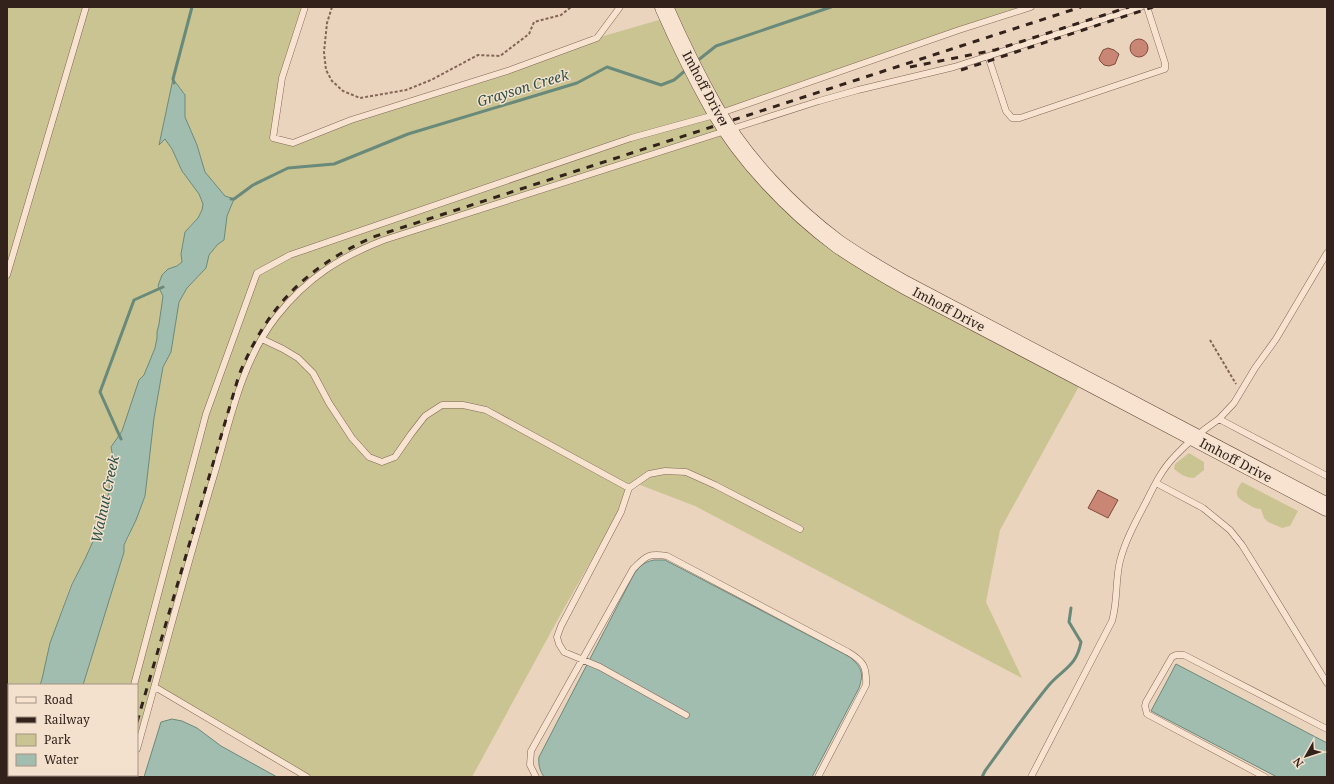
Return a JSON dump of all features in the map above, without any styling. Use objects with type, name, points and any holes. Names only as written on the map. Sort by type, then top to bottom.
[{"type":"street","name":"Imhoff Drive","points":[[667,12],[716,111],[729,130],[757,167],[807,218],[838,243],[870,266],[905,285],[1327,507]]},
{"type":"lane","points":[[7,275],[86,7]]},
{"type":"lane","points":[[305,7],[282,78],[273,138],[293,143],[351,120],[510,70],[597,38],[620,7]]},
{"type":"lane","points":[[134,684],[206,414],[257,273],[297,252],[631,138],[1031,7]]},
{"type":"lane","points":[[138,745],[193,547],[247,369],[262,339],[277,316],[313,278],[334,263],[358,250],[424,227],[858,90],[932,73],[1141,7]]},
{"type":"lane","points":[[988,56],[1009,115],[1015,119],[1035,113],[1165,69],[1165,62],[1147,7]]},
{"type":"lane","points":[[1031,777],[1112,621],[1116,605],[1120,561],[1132,530],[1156,483],[1174,456],[1194,438],[1219,419],[1234,403],[1255,368],[1276,339],[1327,253]]},
{"type":"lane","points":[[262,339],[298,358],[314,373],[329,403],[352,438],[369,457],[376,460],[382,462],[395,457],[410,434],[425,416],[442,405],[463,404],[486,410],[628,488]]},
{"type":"lane","points":[[1219,419],[1327,476]]},
{"type":"lane","points":[[686,715],[600,667],[564,652],[557,637],[561,626],[621,512],[628,488],[649,474],[665,471],[686,472],[722,488],[800,530]]},
{"type":"lane","points":[[1156,483],[1203,508],[1230,530],[1242,545],[1327,683]]},
{"type":"lane","points":[[536,777],[530,765],[531,751],[633,569],[645,558],[654,554],[667,556],[848,652],[858,658],[864,665],[867,672],[866,685],[818,777]]},
{"type":"lane","points":[[1265,777],[1147,714],[1145,706],[1146,702],[1172,657],[1176,655],[1184,655],[1327,730]]},
{"type":"lane","points":[[154,687],[308,777]]},
{"type":"path","points":[[332,7],[326,31],[324,52],[326,70],[332,81],[343,91],[360,98],[406,90],[431,80],[478,55],[500,56],[529,34],[534,22],[561,15],[571,7]]},
{"type":"path","points":[[1210,340],[1241,392]]},
{"type":"green space","points":[[7,7],[305,7],[282,78],[273,137],[293,143],[597,38],[669,17],[664,7],[1033,7],[718,114],[807,218],[1083,379],[1000,530],[986,602],[1022,678],[695,506],[635,483],[558,619],[472,777],[307,777],[155,687],[138,741],[138,684],[83,684],[124,552],[124,545],[128,539],[145,496],[154,418],[163,367],[171,352],[179,302],[187,288],[206,268],[209,255],[217,245],[224,240],[227,216],[234,199],[225,196],[205,172],[197,145],[185,117],[185,95],[174,80],[159,144],[165,139],[172,149],[182,171],[199,194],[203,204],[202,210],[198,218],[185,232],[181,254],[183,262],[162,275],[159,286],[163,296],[155,348],[144,375],[139,380],[122,431],[111,447],[113,457],[110,466],[109,492],[99,528],[85,559],[71,584],[50,643],[40,684],[8,684],[8,776],[12,776],[7,777]]},
{"type":"green space","points":[[1189,453],[1204,462],[1204,470],[1194,478],[1183,475],[1174,469],[1175,464]]},
{"type":"green space","points":[[1242,482],[1298,511],[1290,526],[1282,528],[1268,522],[1264,518],[1261,509],[1253,507],[1242,501],[1238,497],[1237,492]]},
{"type":"water","points":[[173,79],[185,95],[185,117],[197,145],[205,172],[225,196],[234,199],[227,216],[224,240],[217,245],[209,255],[206,268],[187,288],[179,302],[171,352],[163,367],[154,418],[145,496],[124,545],[124,552],[83,684],[40,684],[50,643],[72,584],[99,528],[109,492],[110,466],[113,457],[111,447],[122,431],[139,380],[144,375],[155,348],[163,296],[158,286],[162,275],[168,269],[177,266],[182,262],[181,254],[185,232],[198,218],[202,210],[203,204],[199,194],[182,171],[172,149],[165,139],[159,145]]},
{"type":"water","points":[[654,560],[665,560],[850,657],[857,664],[862,674],[859,688],[812,777],[544,777],[540,768],[539,757],[634,574],[642,565]]},
{"type":"water","points":[[1176,664],[1327,743],[1327,777],[1277,777],[1151,711]]},
{"type":"water","points":[[172,719],[182,721],[197,728],[221,746],[277,777],[144,777],[161,722]]},
{"type":"building","points":[[1135,39],[1143,39],[1148,44],[1146,55],[1143,57],[1135,57],[1130,52],[1130,44]]},
{"type":"building","points":[[1108,48],[1119,54],[1115,64],[1109,66],[1104,65],[1099,58],[1103,50]]},
{"type":"building","points":[[1098,490],[1118,500],[1108,518],[1088,508]]},
{"type":"waterway","name":"Walnut Creek","points":[[174,83],[173,79],[192,7]]},
{"type":"waterway","name":"Grayson Creek","points":[[697,61],[716,46],[831,7]]},
{"type":"waterway","name":"Grayson Creek","points":[[231,199],[234,199],[253,185],[288,168],[334,164],[408,134],[577,83],[607,67],[661,85],[674,80],[686,70]]},
{"type":"waterway","name":"Walnut Creek","points":[[121,439],[100,392],[134,300],[163,287]]},
{"type":"waterway","points":[[982,777],[1016,728],[1049,685],[1073,662],[1076,657],[1081,642],[1069,622],[1071,608]]},
{"type":"railway","points":[[138,719],[239,375],[262,329],[291,292],[308,276],[327,262],[373,237],[1081,7]]},
{"type":"railway","points":[[910,67],[995,50],[1129,7]]},
{"type":"railway","points":[[961,70],[1153,7]]}]
